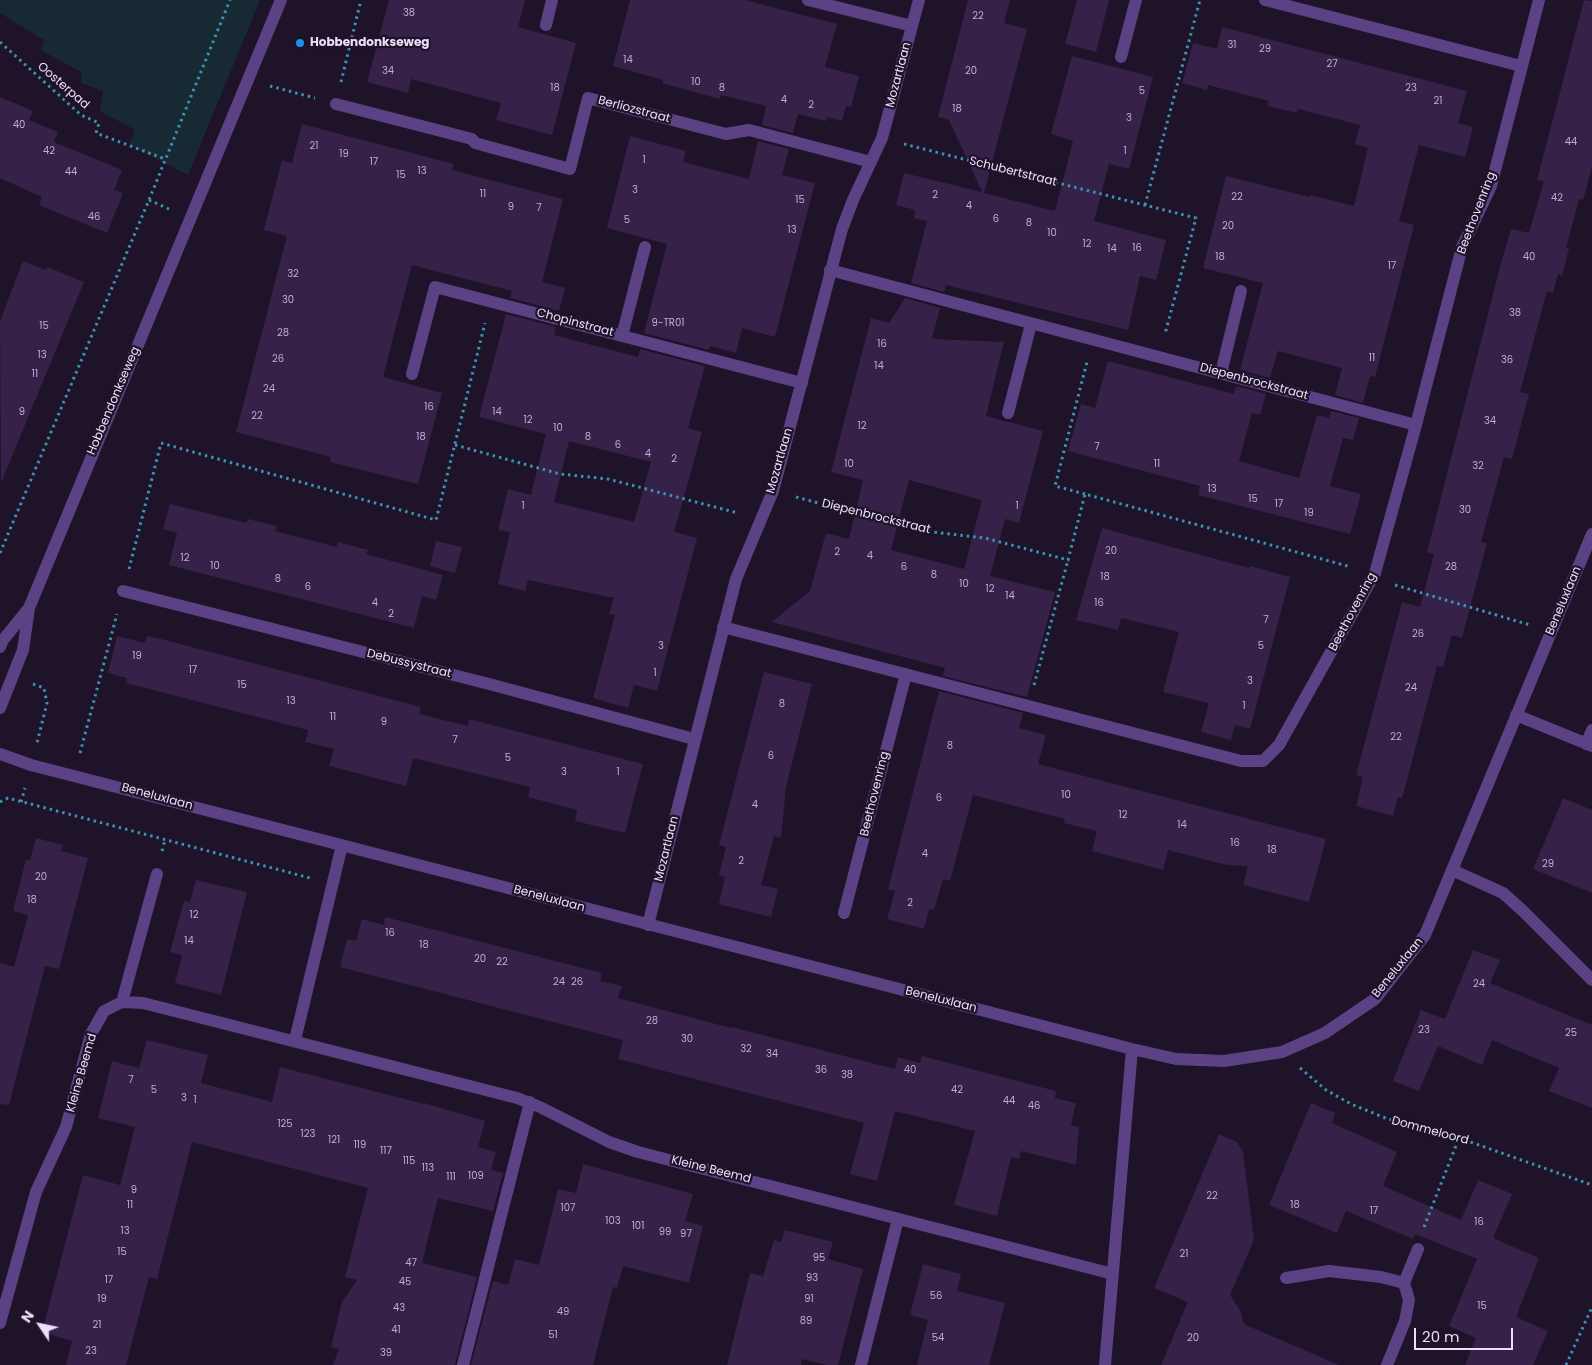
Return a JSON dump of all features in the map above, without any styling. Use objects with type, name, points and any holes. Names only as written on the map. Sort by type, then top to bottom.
[{"type":"street","name":"Hobbendonkseweg","points":[[0,708],[23,650],[29,608],[281,0]]},
{"type":"street","points":[[546,25],[552,0]]},
{"type":"street","points":[[808,0],[912,26]]},
{"type":"street","name":"Mozartlaan","points":[[648,925],[736,579],[773,491],[842,229],[882,138],[919,0]]},
{"type":"street","points":[[1121,57],[1136,0]]},
{"type":"street","points":[[1265,0],[1521,66]]},
{"type":"street","name":"Beethovenring","points":[[723,627],[1241,761],[1263,761],[1279,746],[1374,576],[1462,248],[1491,186],[1539,0]]},
{"type":"street","name":"Berliozstraat","points":[[336,104],[472,139],[475,144],[570,169],[588,98],[726,134],[749,130],[871,162]]},
{"type":"street","points":[[622,336],[645,247]]},
{"type":"street","name":"Diepenbrockstraat","points":[[830,270],[1416,425]]},
{"type":"street","name":"Chopinstraat","points":[[412,374],[435,287],[802,383]]},
{"type":"street","points":[[1221,373],[1241,291]]},
{"type":"street","points":[[1008,413],[1031,324]]},
{"type":"street","name":"Beneluxlaan","points":[[0,754],[31,765],[1132,1049],[1176,1059],[1224,1061],[1282,1052],[1325,1033],[1375,999],[1425,935],[1592,534]]},
{"type":"street","name":"Debussystraat","points":[[123,591],[484,682],[694,739]]},
{"type":"street","name":"Hobbendonkseweg","points":[[0,647],[3,640],[29,608]]},
{"type":"street","name":"Beethovenring","points":[[844,913],[906,674]]},
{"type":"street","points":[[1516,716],[1589,745],[1592,730]]},
{"type":"street","points":[[295,1040],[342,845]]},
{"type":"street","points":[[1452,870],[1502,893],[1523,911],[1592,980]]},
{"type":"street","points":[[122,1002],[156,874]]},
{"type":"street","name":"Kleine Beemd","points":[[0,1322],[36,1192],[66,1127],[91,1034],[104,1011],[122,1002],[143,1003],[295,1040],[517,1098],[530,1102],[610,1142],[638,1152],[1113,1274]]},
{"type":"street","points":[[1105,1365],[1132,1049]]},
{"type":"street","points":[[463,1365],[530,1102]]},
{"type":"street","points":[[861,1365],[898,1219]]},
{"type":"street","points":[[1387,1365],[1406,1320],[1409,1300],[1404,1283],[1418,1249]]},
{"type":"street","points":[[1286,1278],[1330,1271],[1381,1277],[1404,1283]]},
{"type":"path","points":[[0,553],[230,0]]},
{"type":"path","points":[[248,80],[336,104],[361,0]]},
{"type":"path","points":[[1145,205],[1200,0]]},
{"type":"path","name":"Oosterpad","points":[[0,42],[81,115],[99,122],[96,133],[165,159]]},
{"type":"path","name":"Schubertstraat","points":[[882,138],[1196,218],[1158,357]]},
{"type":"path","points":[[74,775],[161,443],[436,520],[491,301]]},
{"type":"path","points":[[1093,340],[1055,486],[1374,576],[1551,632]]},
{"type":"path","points":[[455,445],[560,474],[608,479],[760,520]]},
{"type":"path","name":"Diepenbrockstraat","points":[[773,491],[923,530],[985,538],[1068,560]]},
{"type":"path","points":[[1029,706],[1085,494]]},
{"type":"path","points":[[13,676],[44,688],[48,703],[21,802]]},
{"type":"path","points":[[0,802],[8,798],[332,884]]},
{"type":"path","name":"Dommeloord","points":[[1282,1052],[1326,1090],[1351,1104],[1388,1119],[1459,1138],[1592,1184]]},
{"type":"path","points":[[1418,1249],[1419,1241],[1459,1138]]},
{"type":"path","points":[[1566,1365],[1592,1307]]},
{"type":"shaded area","points":[[0,0],[260,0],[188,175],[129,145],[135,130],[100,111],[103,91],[81,83],[81,72],[41,50],[44,40],[0,13]]},
{"type":"building","points":[[389,0],[525,0],[518,27],[576,43],[552,135],[496,120],[501,103],[411,79],[408,93],[367,82]]},
{"type":"building","points":[[630,0],[745,0],[837,24],[825,67],[859,76],[851,107],[846,106],[842,121],[827,117],[826,121],[798,114],[793,133],[762,125],[766,106],[721,95],[719,99],[662,83],[663,80],[613,66]]},
{"type":"building","points":[[968,0],[1010,0],[1004,23],[1027,29],[984,193],[1055,211],[1073,141],[1051,134],[1072,56],[1153,77],[1129,169],[1109,164],[1094,221],[1166,240],[1156,280],[1140,276],[1128,330],[946,285],[944,292],[911,283],[927,221],[914,218],[915,210],[896,205],[904,173],[982,192],[949,120],[938,117]]},
{"type":"building","points":[[1077,0],[1109,0],[1096,52],[1065,44]]},
{"type":"building","points":[[1584,0],[1592,1],[1592,167],[1583,200],[1579,199],[1566,248],[1569,248],[1562,276],[1558,274],[1553,293],[1547,291],[1520,392],[1529,394],[1512,459],[1504,457],[1481,542],[1487,543],[1462,638],[1452,635],[1443,667],[1437,666],[1402,799],[1398,797],[1393,816],[1356,806],[1363,777],[1356,775],[1402,602],[1420,607],[1434,554],[1427,552],[1501,263],[1511,229],[1529,233],[1544,181],[1537,180]]},
{"type":"building","points":[[1222,27],[1467,91],[1458,123],[1473,127],[1465,157],[1419,145],[1399,221],[1414,225],[1375,377],[1370,376],[1363,403],[1335,395],[1342,368],[1278,351],[1270,378],[1240,370],[1263,283],[1203,268],[1226,176],[1309,197],[1310,195],[1354,206],[1368,148],[1355,144],[1360,125],[1298,109],[1297,113],[1268,106],[1269,101],[1208,85],[1207,90],[1182,83],[1193,43],[1217,49]]},
{"type":"building","points":[[0,97],[33,111],[29,120],[58,132],[54,142],[122,170],[114,190],[123,193],[107,233],[39,205],[42,197],[0,178]]},
{"type":"building","points":[[302,124],[454,164],[452,170],[563,199],[542,282],[565,288],[559,311],[510,298],[512,291],[412,265],[383,377],[442,393],[418,484],[330,462],[331,457],[236,432],[287,236],[264,230],[282,160],[292,163]]},
{"type":"building","points":[[630,136],[686,151],[683,162],[749,179],[758,141],[789,149],[782,175],[815,183],[775,337],[742,328],[736,353],[710,346],[709,350],[644,333],[667,244],[607,228]]},
{"type":"building","points":[[23,261],[45,270],[47,267],[84,282],[1,483],[0,321]]},
{"type":"building","points":[[905,298],[940,308],[932,339],[1004,342],[986,416],[1043,431],[1019,523],[1005,519],[990,576],[1055,592],[1027,697],[943,676],[945,668],[772,622],[810,591],[826,533],[849,539],[863,480],[831,472],[871,318],[889,323]],"holes":[[[909,480],[982,500],[964,569],[891,550]]]},
{"type":"building","points":[[506,314],[556,327],[554,335],[638,357],[640,349],[705,366],[688,428],[702,432],[674,532],[697,538],[657,691],[634,685],[628,708],[593,698],[615,615],[609,614],[614,598],[528,580],[525,591],[498,584],[510,532],[498,530],[508,489],[531,495],[546,434],[479,417]],"holes":[[[569,441],[651,462],[634,522],[554,502]]]},
{"type":"building","points":[[1108,361],[1234,394],[1236,386],[1266,394],[1260,415],[1252,413],[1239,461],[1299,478],[1317,415],[1329,418],[1331,411],[1359,418],[1353,440],[1343,438],[1330,486],[1361,494],[1350,534],[1198,495],[1200,486],[1068,451],[1081,404],[1095,408]]},
{"type":"building","points":[[170,504],[246,523],[248,519],[277,526],[275,531],[337,547],[338,542],[368,550],[366,554],[443,575],[436,600],[422,596],[414,628],[169,565],[177,533],[163,529]]},
{"type":"building","points":[[1102,528],[1249,568],[1250,566],[1290,577],[1250,729],[1235,725],[1231,740],[1201,732],[1209,703],[1163,692],[1179,632],[1121,618],[1118,630],[1076,620]]},
{"type":"building","points":[[436,541],[462,547],[455,573],[430,566]]},
{"type":"building","points":[[117,636],[145,643],[147,636],[165,640],[421,707],[419,714],[468,726],[469,719],[643,764],[625,833],[575,821],[577,810],[528,797],[530,787],[413,758],[406,786],[329,766],[334,749],[305,742],[308,730],[126,683],[127,678],[108,673]]},
{"type":"building","points":[[764,672],[812,684],[786,787],[781,838],[774,836],[761,885],[778,889],[771,917],[719,904],[725,877],[719,875],[726,847],[719,845]]},
{"type":"building","points":[[939,691],[1023,713],[1019,728],[1046,735],[1038,764],[1326,839],[1309,902],[1243,885],[1248,866],[1227,865],[1168,850],[1163,870],[1092,851],[1097,831],[1064,823],[1065,819],[973,795],[950,881],[943,879],[934,910],[929,909],[924,929],[887,919],[895,891],[888,889]]},
{"type":"building","points":[[1563,798],[1592,810],[1592,893],[1533,869]]},
{"type":"building","points":[[36,838],[63,845],[61,851],[88,858],[59,969],[45,966],[9,1105],[0,1104],[0,963],[14,967],[28,915],[13,911],[26,859],[30,860]]},
{"type":"building","points":[[196,880],[247,892],[221,995],[175,983],[182,955],[170,952],[184,901],[190,902]]},
{"type":"building","points":[[385,917],[602,973],[600,981],[622,986],[618,998],[731,1028],[895,1069],[898,1057],[920,1063],[922,1056],[1056,1091],[1055,1098],[1076,1103],[1071,1125],[1079,1127],[1076,1165],[1021,1151],[1019,1159],[1011,1157],[997,1216],[954,1205],[975,1131],[895,1111],[877,1181],[850,1174],[864,1123],[618,1059],[623,1040],[340,967],[347,939],[356,941],[362,919],[384,925]]},
{"type":"building","points":[[1473,950],[1500,960],[1490,983],[1592,1025],[1592,1108],[1549,1091],[1559,1068],[1492,1040],[1482,1065],[1438,1046],[1419,1091],[1393,1081],[1421,1010],[1445,1019]]},
{"type":"building","points":[[147,1040],[208,1055],[201,1083],[272,1102],[280,1067],[424,1103],[485,1121],[478,1147],[496,1152],[491,1170],[503,1173],[493,1211],[438,1198],[422,1263],[477,1277],[455,1365],[333,1365],[339,1349],[331,1347],[342,1302],[357,1280],[345,1277],[368,1188],[192,1142],[157,1279],[149,1277],[126,1365],[66,1365],[72,1341],[42,1332],[83,1175],[120,1185],[135,1127],[98,1118],[112,1061],[139,1068]]},
{"type":"building","points":[[1311,1103],[1335,1113],[1332,1123],[1397,1152],[1383,1186],[1461,1220],[1478,1180],[1512,1194],[1493,1238],[1539,1258],[1516,1317],[1548,1331],[1533,1365],[1465,1365],[1476,1338],[1449,1326],[1477,1259],[1415,1234],[1413,1239],[1346,1211],[1337,1233],[1269,1205]]},
{"type":"building","points":[[1219,1134],[1237,1142],[1243,1152],[1254,1240],[1230,1295],[1240,1310],[1244,1324],[1339,1365],[1161,1365],[1188,1302],[1154,1288]]},
{"type":"building","points":[[583,1164],[693,1194],[685,1221],[703,1226],[689,1283],[623,1266],[617,1288],[613,1287],[593,1365],[471,1365],[493,1281],[508,1285],[515,1259],[539,1265],[558,1189],[576,1193]]},
{"type":"building","points":[[785,1230],[833,1242],[828,1259],[863,1269],[838,1365],[827,1365],[802,1359],[801,1365],[727,1365],[750,1273],[763,1276],[774,1240],[781,1242]]},
{"type":"building","points":[[923,1264],[961,1274],[957,1291],[1005,1303],[989,1365],[917,1365],[928,1320],[910,1315]]},
{"type":"place","name":"Hobbendonkseweg","points":[[300,43]]}]
